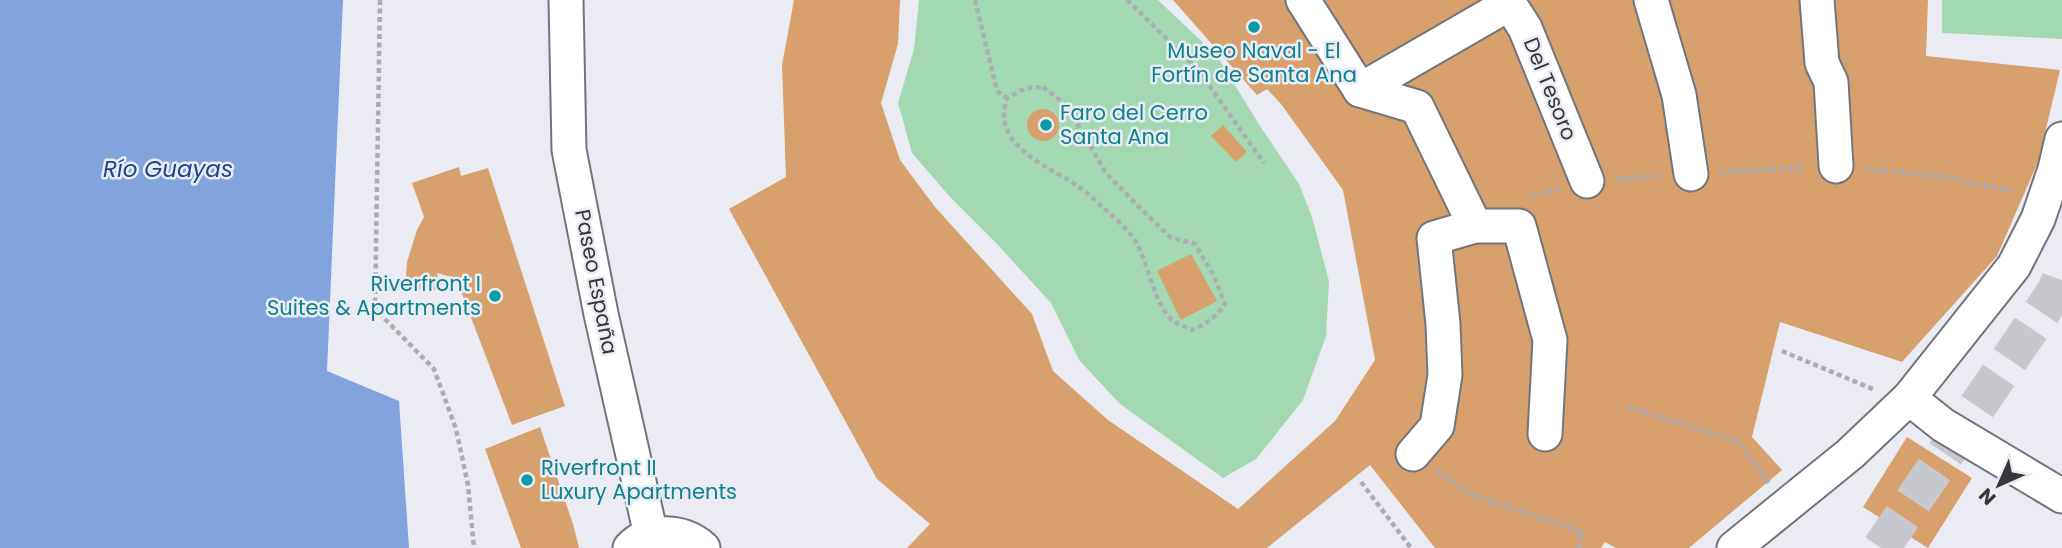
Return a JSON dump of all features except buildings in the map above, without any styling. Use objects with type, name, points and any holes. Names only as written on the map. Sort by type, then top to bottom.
[{"type":"street","name":"Paseo España","points":[[566,0],[569,150],[601,314],[640,542]]},
{"type":"street","points":[[1303,0],[1360,90],[1417,107],[1475,226]]},
{"type":"street","points":[[1651,0],[1679,95],[1690,174]]},
{"type":"street","points":[[1818,0],[1822,64],[1831,82],[1836,166]]},
{"type":"street","points":[[1360,90],[1508,2]]},
{"type":"street","name":"Del Tesoro","points":[[1508,2],[1525,28],[1587,181]]},
{"type":"street","points":[[1734,548],[1850,454],[1906,400],[2014,266],[2038,219],[2062,139]]},
{"type":"street","points":[[1413,454],[1437,426],[1445,375],[1434,238],[1475,226],[1519,226],[1549,340],[1545,434]]},
{"type":"street","points":[[1906,400],[2062,496]]},
{"type":"street","points":[[640,542],[668,533],[685,536],[703,548]]},
{"type":"path","points":[[380,0],[375,309],[434,369],[456,429],[468,485],[474,548]]},
{"type":"path","points":[[975,0],[997,91],[1007,99]]},
{"type":"path","points":[[1127,0],[1196,67],[1264,163]]},
{"type":"path","points":[[1043,87],[1066,105],[1106,173],[1170,237],[1195,244],[1214,276],[1225,304],[1218,313],[1205,325],[1192,330],[1171,320],[1158,298],[1144,258],[1134,239],[1082,188],[1025,153],[1005,129],[1002,111],[1007,99],[1026,88],[1043,87]]},
{"type":"path","points":[[1521,199],[1587,181],[1836,166],[1940,176],[2045,198]]},
{"type":"path","points":[[1782,351],[1906,400]]},
{"type":"path","points":[[1628,407],[1737,441],[1786,505]]},
{"type":"path","points":[[1413,454],[1472,495],[1582,533],[1579,548]]},
{"type":"path","points":[[1361,482],[1411,548]]},
{"type":"green space","points":[[919,0],[1158,0],[1217,56],[1299,184],[1312,217],[1329,281],[1326,336],[1303,400],[1256,459],[1223,478],[1120,404],[1079,360],[1051,303],[912,153],[898,103],[914,49]]},
{"type":"green space","points":[[1942,0],[2062,0],[2062,39],[1942,33]]},
{"type":"water","name":"Río Guayas","points":[[0,0],[343,0],[327,371],[399,401],[409,548],[0,548]]},
{"type":"tunnel","points":[[1881,548],[2056,291],[2062,275]]},
{"type":"place","name":"Museo Naval - El Fortín de Santa Ana","points":[[1254,27]]},
{"type":"place","name":"Faro del Cerro Santa Ana","points":[[1046,125]]},
{"type":"place","name":"Riverfront I Suites & Apartments","points":[[495,296]]},
{"type":"place","name":"Riverfront II Luxury Apartments","points":[[527,480]]}]
